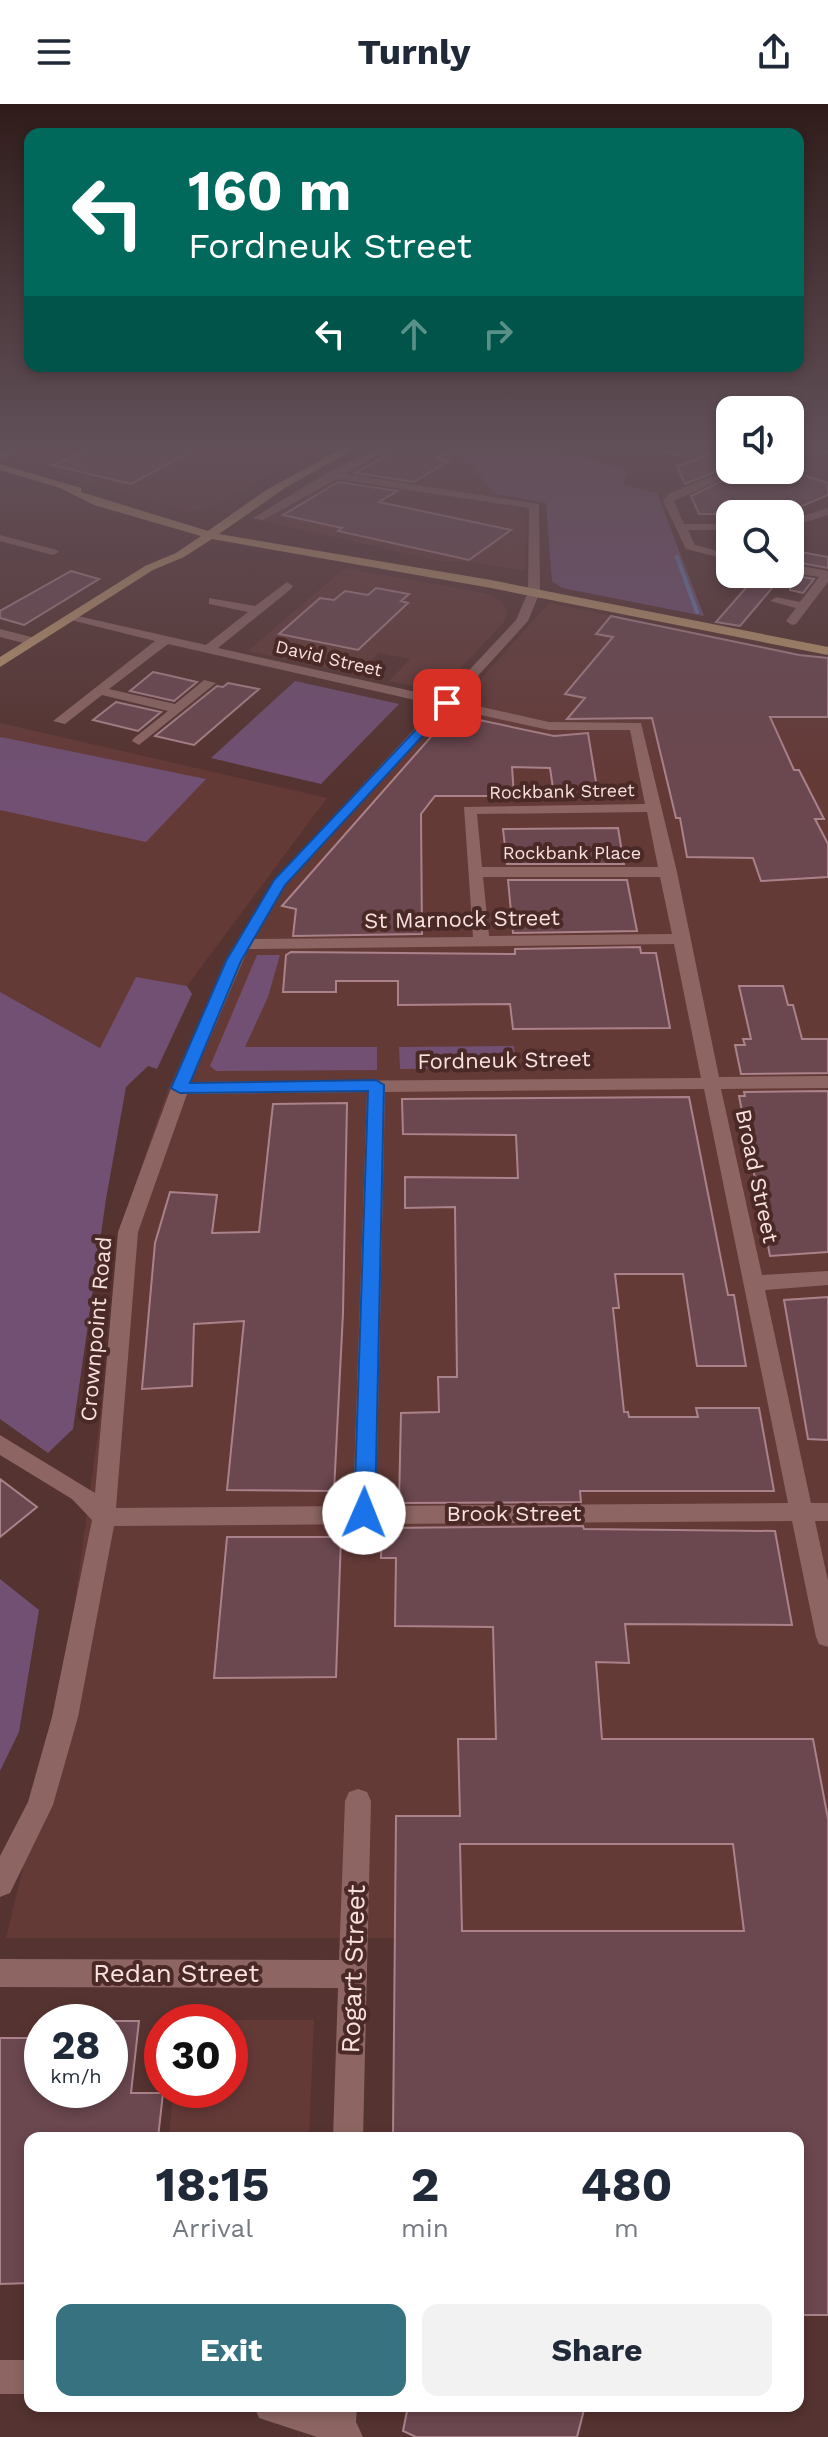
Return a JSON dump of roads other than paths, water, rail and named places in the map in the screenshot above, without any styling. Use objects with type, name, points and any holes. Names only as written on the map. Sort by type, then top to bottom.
[{"type":"main road","points":[[149,568],[160,556]]},
{"type":"main road","points":[[0,663],[149,568],[178,556]]},
{"type":"main road","points":[[324,556],[534,592],[828,651]]},
{"type":"main road","points":[[328,556],[332,557]]},
{"type":"street","name":"Crownpoint Road","points":[[0,1884],[40,1805],[65,1717],[104,1517],[128,1232],[180,1088],[243,944],[279,883],[522,621],[534,592],[534,556]]},
{"type":"street","points":[[792,621],[828,575],[804,571]]},
{"type":"street","points":[[69,618],[208,650],[287,586]]},
{"type":"street","points":[[213,601],[257,610]]},
{"type":"street","points":[[776,601],[804,606]]},
{"type":"street","points":[[0,633],[31,641]]},
{"type":"street","points":[[60,721],[165,640]]},
{"type":"street","name":"David Street","points":[[208,650],[549,726],[636,726]]},
{"type":"street","points":[[139,741],[209,683]]},
{"type":"street","points":[[100,691],[178,709]]},
{"type":"street","name":"Broad Street","points":[[636,726],[756,1283],[828,1637]]},
{"type":"street","name":"Rockbank Street","points":[[475,872],[469,810],[654,808]]},
{"type":"street","points":[[475,872],[481,940]]},
{"type":"street","name":"Rockbank Place","points":[[475,872],[669,872]]},
{"type":"street","name":"St Marnock Street","points":[[243,944],[682,939]]},
{"type":"street","name":"Fordneuk Street","points":[[180,1088],[828,1082]]},
{"type":"street","points":[[364,1513],[376,1085]]},
{"type":"street","points":[[756,1283],[828,1278]]},
{"type":"street","points":[[0,1444],[80,1493],[104,1517]]},
{"type":"street","name":"Brook Street","points":[[104,1517],[828,1512]]},
{"type":"street","name":"Rogart Street","points":[[348,2132],[358,1801]]},
{"type":"street","name":"Redan Street","points":[[0,1973],[352,1974]]},
{"type":"street","points":[[0,2377],[24,2377]]},
{"type":"street","points":[[296,2412],[342,2423]]},
{"type":"waterway","points":[[677,557],[697,612]]}]
